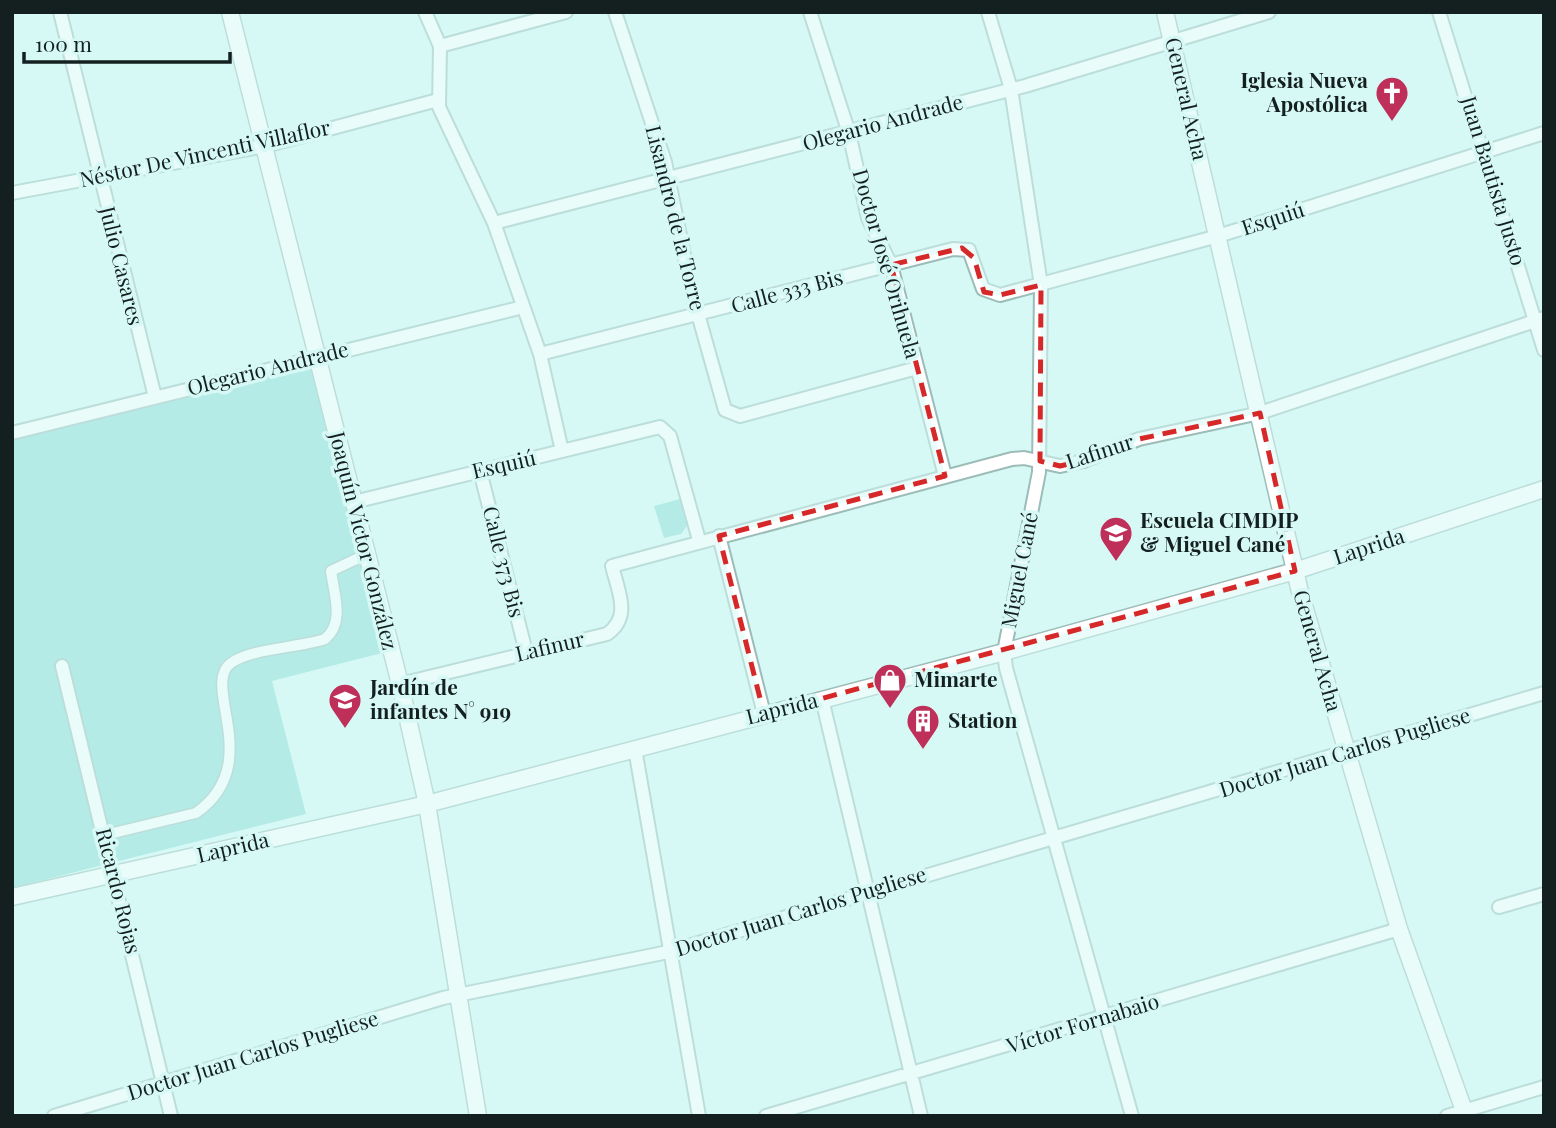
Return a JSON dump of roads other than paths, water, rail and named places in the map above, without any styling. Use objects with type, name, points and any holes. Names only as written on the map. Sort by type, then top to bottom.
[{"type":"street","name":"Julio Casares","points":[[60,12],[98,176],[155,397]]},
{"type":"street","name":"Joaquín Víctor González","points":[[230,12],[400,684],[427,804],[478,1116]]},
{"type":"street","points":[[425,12],[440,46],[438,100],[442,116],[494,223],[540,354],[562,451]]},
{"type":"street","points":[[440,46],[566,12]]},
{"type":"street","name":"Lisandro de la Torre","points":[[615,12],[669,176],[698,315],[725,410],[740,416],[917,368]]},
{"type":"street","name":"Doctor José Orihuela","points":[[810,12],[849,133],[868,218],[891,265],[945,476]]},
{"type":"street","name":"Miguel Cané","points":[[988,12],[1011,89],[1041,285],[1040,461],[1004,652],[1006,668],[1132,1116]]},
{"type":"street","name":"General Acha","points":[[1166,12],[1295,571],[1399,929],[1465,1113]]},
{"type":"street","name":"Olegario Andrade","points":[[494,223],[1011,89],[1269,12]]},
{"type":"street","name":"Juan Bautista Justo","points":[[1439,12],[1539,319],[1544,350]]},
{"type":"street","name":"Néstor De Vincenti Villaflor","points":[[12,193],[265,146],[438,100]]},
{"type":"street","name":"Esquiú","points":[[1000,295],[1218,236],[1544,133]]},
{"type":"street","name":"Calle 333 Bis","points":[[540,354],[953,249],[969,250],[984,289],[1000,295]]},
{"type":"street","name":"Olegario Andrade","points":[[12,433],[523,307]]},
{"type":"street","name":"Lafinur","points":[[400,684],[607,634],[617,627],[622,609],[612,566],[699,540],[1012,459],[1060,466],[1083,461],[1139,439],[1260,413],[1539,319]]},
{"type":"street","name":"Esquiú","points":[[354,502],[654,427],[666,430],[670,436],[699,540]]},
{"type":"street","name":"Calle 373 Bis","points":[[480,471],[526,653]]},
{"type":"street","name":"Laprida","points":[[12,897],[427,804],[1004,652],[1295,571],[1542,494]]},
{"type":"street","points":[[719,536],[764,714]]},
{"type":"street","points":[[104,835],[196,813],[205,806],[217,792],[228,768],[231,752],[231,735],[220,682],[224,670],[239,658],[325,639],[332,634],[338,615],[331,571],[367,554]]},
{"type":"street","name":"Ricardo Rojas","points":[[62,666],[172,1116]]},
{"type":"street","name":"Doctor Juan Carlos Pugliese","points":[[54,1116],[460,995],[668,952],[1347,754],[1544,693]]},
{"type":"street","points":[[822,699],[921,1116]]},
{"type":"street","points":[[635,749],[668,952],[699,1116]]},
{"type":"street","points":[[1499,907],[1544,894]]},
{"type":"street","name":"Víctor Fornabaio","points":[[766,1116],[1399,929]]},
{"type":"street","points":[[1447,1116],[1465,1113],[1544,1087]]},
{"type":"place","name":"Iglesia Nueva Apostólica","points":[[1392,123]]},
{"type":"place","name":"Escuela CIMDIP & Miguel Cané","points":[[1116,563]]},
{"type":"place","name":"Mimarte","points":[[890,710]]},
{"type":"place","name":"Jardín de infantes N° 919","points":[[345,730]]},
{"type":"place","name":"Station","points":[[923,751]]}]
